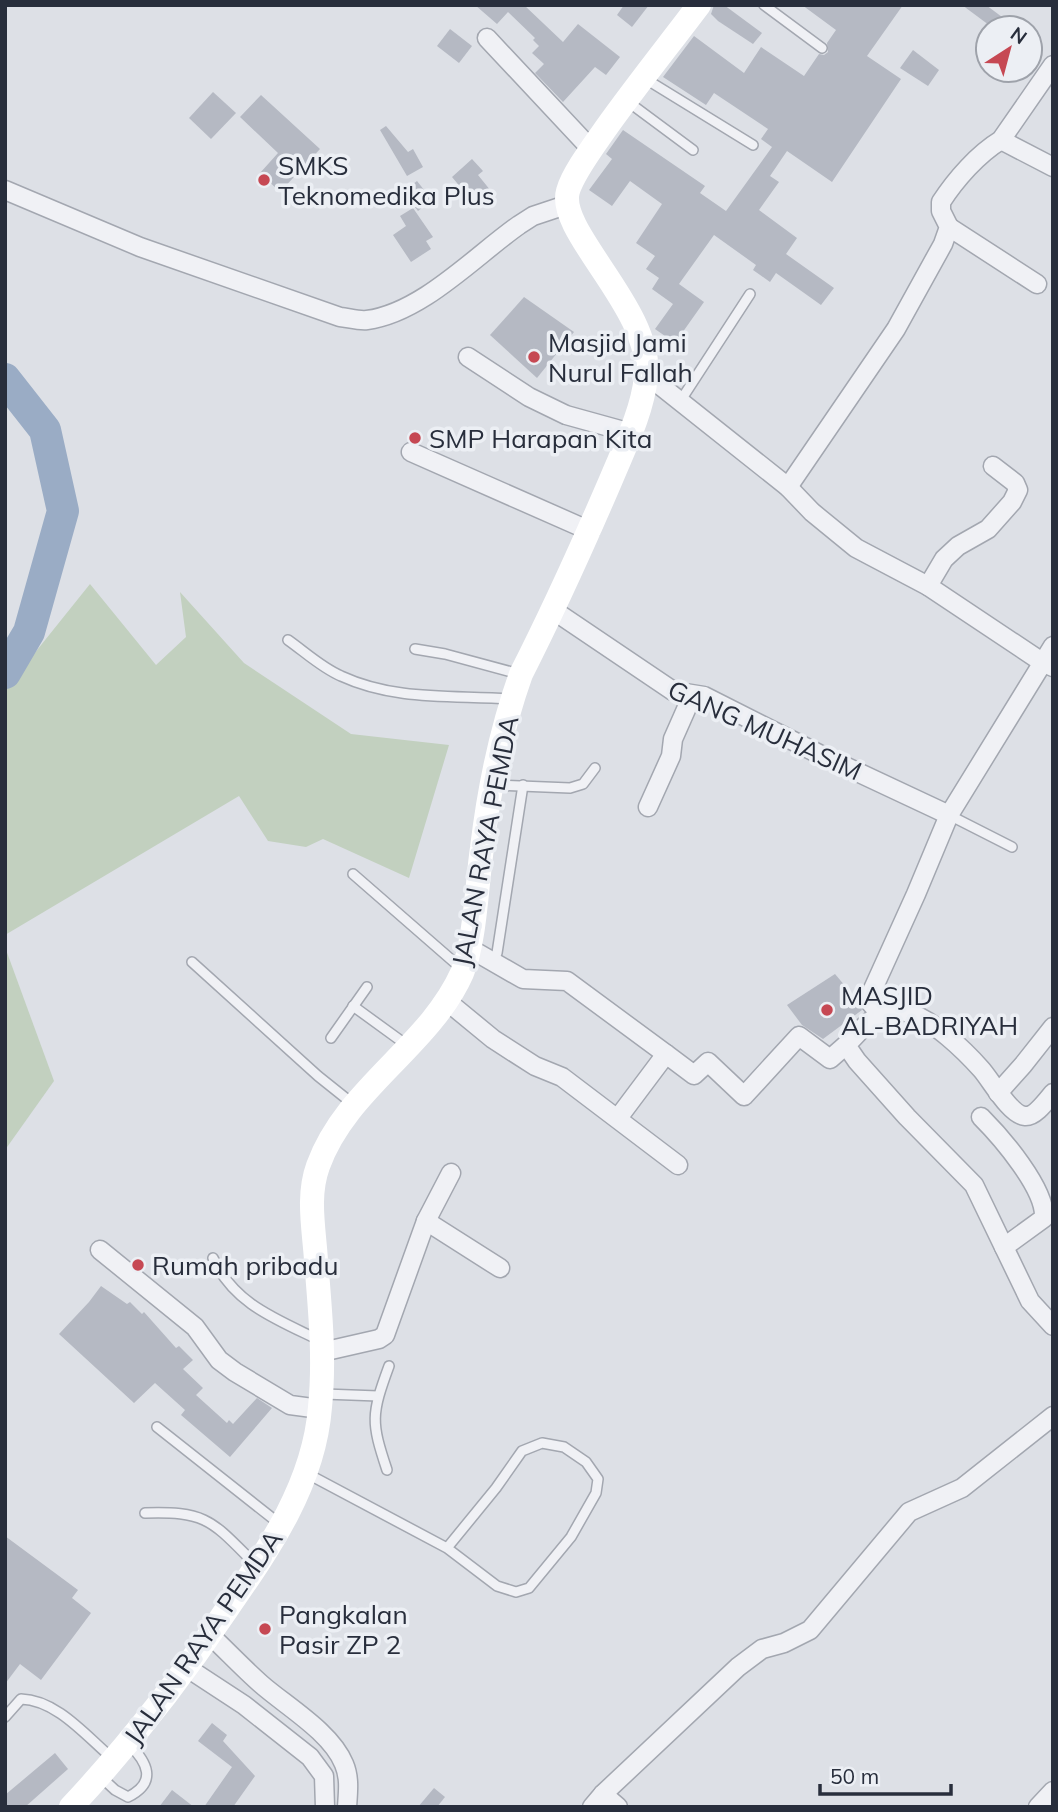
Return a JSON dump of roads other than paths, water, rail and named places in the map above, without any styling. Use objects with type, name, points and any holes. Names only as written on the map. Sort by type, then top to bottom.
[{"type":"main road","points":[[566,205],[568,190],[591,149],[698,6]]},
{"type":"main road","name":"JALAN RAYA PEMDA","points":[[71,1807],[114,1760],[210,1635],[282,1526],[306,1473],[321,1401],[322,1347],[312,1191],[318,1166],[333,1134],[354,1105],[448,1002],[468,952],[485,820],[500,742],[512,699],[590,531],[631,433],[647,375],[644,344],[633,316],[581,237],[566,205]]},
{"type":"street","points":[[486,38],[591,149]]},
{"type":"street","points":[[1037,284],[949,227],[941,211],[941,202],[963,174],[991,146],[1002,140],[1053,65]]},
{"type":"street","points":[[1002,140],[1053,167]]},
{"type":"street","points":[[5,190],[141,247],[340,317],[367,321],[394,312],[432,293],[519,225],[533,216],[566,205]]},
{"type":"street","points":[[788,487],[896,329],[943,244],[949,227]]},
{"type":"street","points":[[468,357],[529,397],[566,415],[631,433]]},
{"type":"street","points":[[647,375],[788,487],[856,548],[928,586],[1047,665]]},
{"type":"street","points":[[411,452],[590,531]]},
{"type":"street","points":[[928,586],[944,559],[958,546],[988,529],[1012,502],[1018,490],[1015,483],[993,466]]},
{"type":"street","name":"GANG MUHASIM","points":[[553,610],[673,691],[704,696],[949,815]]},
{"type":"street","points":[[880,1014],[868,1000],[949,815],[1047,665],[1053,646]]},
{"type":"street","points":[[648,807],[671,756],[673,739],[692,696]]},
{"type":"street","points":[[468,952],[497,953]]},
{"type":"street","points":[[468,952],[523,979],[567,981],[694,1075],[708,1062],[744,1096],[799,1036],[830,1059],[880,1014],[900,1010],[912,1013],[930,1024],[982,1070],[998,1093],[1019,1114],[1032,1115],[1053,1093]]},
{"type":"street","points":[[448,1002],[493,1039],[535,1066],[562,1077],[678,1165]]},
{"type":"street","points":[[998,1093],[1053,1027]]},
{"type":"street","points":[[846,1045],[907,1117],[974,1185],[1030,1301],[1053,1326]]},
{"type":"street","points":[[618,1118],[666,1054]]},
{"type":"street","points":[[981,1117],[1013,1152],[1045,1209],[1044,1219],[1004,1247]]},
{"type":"street","points":[[322,1347],[379,1339],[385,1335],[426,1221],[451,1173]]},
{"type":"street","points":[[426,1221],[499,1268]]},
{"type":"street","points":[[100,1250],[195,1327],[219,1360],[235,1372],[290,1405],[321,1401]]},
{"type":"street","points":[[618,1807],[598,1800],[738,1667],[762,1650],[810,1630],[909,1512],[962,1488],[1053,1416]]},
{"type":"street","points":[[210,1635],[331,1745],[344,1763],[349,1783],[346,1807]]},
{"type":"street","points":[[186,1667],[244,1705],[310,1757],[324,1776],[325,1807]]},
{"type":"street","points":[[284,1736],[301,1716]]},
{"type":"street","points":[[1038,1807],[1053,1791]]},
{"type":"lane","points":[[764,5],[822,48]]},
{"type":"lane","points":[[642,78],[753,145]]},
{"type":"lane","points":[[626,100],[693,150]]},
{"type":"lane","points":[[681,400],[750,294]]},
{"type":"lane","points":[[288,640],[338,676],[379,691],[422,697],[512,699]]},
{"type":"lane","points":[[415,649],[522,674]]},
{"type":"lane","points":[[492,784],[570,788],[583,784],[595,768]]},
{"type":"lane","points":[[497,953],[523,785]]},
{"type":"lane","points":[[949,815],[1012,847]]},
{"type":"lane","points":[[353,874],[468,952]]},
{"type":"lane","points":[[192,962],[354,1105]]},
{"type":"lane","points":[[331,1038],[367,987]]},
{"type":"lane","points":[[353,1006],[408,1046]]},
{"type":"lane","points":[[213,1258],[228,1284],[241,1297],[322,1347]]},
{"type":"lane","points":[[387,1471],[375,1434],[375,1409],[388,1366]]},
{"type":"lane","points":[[321,1401],[378,1396]]},
{"type":"lane","points":[[157,1427],[282,1526]]},
{"type":"lane","points":[[306,1473],[447,1548],[497,1586],[516,1592],[529,1588],[571,1537],[596,1493],[598,1479],[586,1462],[564,1447],[542,1443],[523,1451],[447,1548]]},
{"type":"lane","points":[[145,1513],[181,1512],[209,1521],[257,1566]]},
{"type":"lane","points":[[5,1717],[21,1699],[35,1700],[52,1707],[114,1760]]},
{"type":"waterway","points":[[5,379],[45,430],[63,511],[29,632],[5,673]]},
{"type":"place","name":"SMKS Teknomedika Plus","points":[[264,180]]},
{"type":"place","name":"Masjid Jami Nurul Fallah","points":[[534,357]]},
{"type":"place","name":"SMP Harapan Kita","points":[[415,438]]},
{"type":"place","name":"MASJID AL-BADRIYAH","points":[[827,1010]]},
{"type":"place","name":"Rumah pribadu","points":[[138,1265]]},
{"type":"place","name":"Pangkalan Pasir ZP 2","points":[[265,1629]]}]
